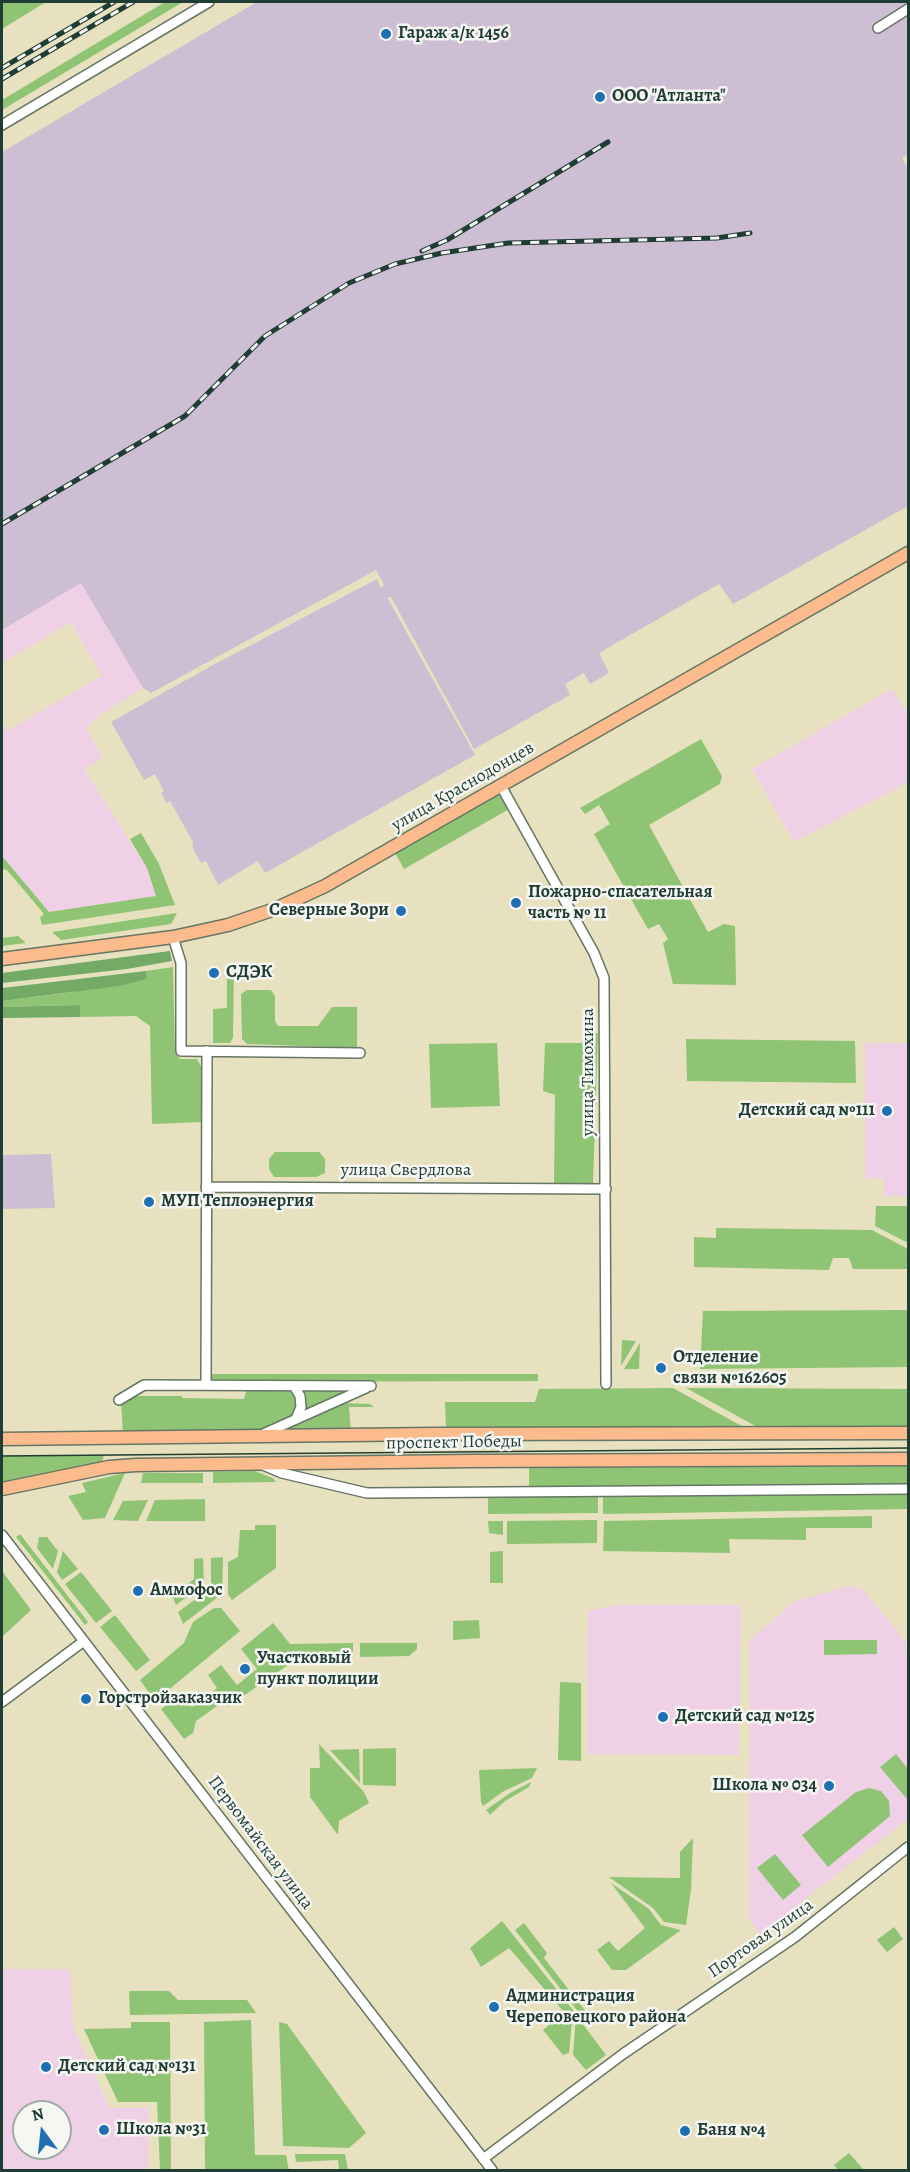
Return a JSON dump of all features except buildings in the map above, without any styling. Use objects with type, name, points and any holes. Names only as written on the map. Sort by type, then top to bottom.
[{"type":"main road","name":"улица Краснодонцев","points":[[2,959],[173,937],[228,924],[275,909],[325,886],[909,553]]},
{"type":"main road","name":"проспект Победы","points":[[2,1439],[909,1433]]},
{"type":"main road","name":"проспект Победы","points":[[2,1489],[109,1467],[258,1463],[909,1459]]},
{"type":"street","points":[[2,125],[209,2]]},
{"type":"street","points":[[878,28],[909,9]]},
{"type":"street","name":"улица Тимохина","points":[[501,786],[594,953],[604,978],[606,1384]]},
{"type":"street","points":[[173,937],[181,963],[181,1051],[360,1053]]},
{"type":"street","points":[[206,1385],[207,1051]]},
{"type":"street","name":"улица Свердлова","points":[[206,1187],[606,1189]]},
{"type":"street","points":[[119,1400],[144,1385],[371,1386],[260,1436]]},
{"type":"street","points":[[294,1386],[300,1396],[301,1407],[296,1419]]},
{"type":"street","points":[[258,1463],[282,1473],[367,1492],[909,1489]]},
{"type":"street","name":"Первомайская улица","points":[[2,1535],[492,2170]]},
{"type":"street","points":[[2,1702],[84,1641]]},
{"type":"street","name":"Портовая улица","points":[[483,2159],[623,2054],[795,1937],[909,1847]]},
{"type":"shaded area","points":[[257,2],[908,2],[908,154],[902,158],[908,169],[908,506],[733,604],[719,584],[599,653],[609,673],[590,684],[584,673],[565,684],[570,695],[474,749],[391,597],[387,597],[475,755],[265,873],[258,861],[218,885],[206,861],[201,863],[193,849],[193,842],[170,801],[166,803],[161,793],[164,791],[155,774],[144,780],[111,722],[213,665],[377,579],[381,588],[384,585],[376,570],[151,693],[143,688],[81,583],[2,630],[2,152]]},
{"type":"shaded area","points":[[81,583],[143,688],[101,714],[86,728],[103,758],[84,769],[147,868],[157,896],[49,912],[2,856],[2,816],[4,814],[2,811],[2,722],[7,731],[102,676],[71,622],[2,663],[2,630]]},
{"type":"shaded area","points":[[892,689],[908,714],[908,782],[794,842],[752,769]]},
{"type":"shaded area","name":"Детский сад №111","points":[[865,1043],[908,1043],[908,1196],[884,1196],[884,1179],[865,1178]]},
{"type":"shaded area","points":[[51,1154],[55,1208],[2,1209],[2,1155]]},
{"type":"shaded area","name":"Школа № 034","points":[[849,1586],[863,1590],[906,1642],[908,1819],[759,1935],[749,1917],[750,1640],[795,1601]]},
{"type":"shaded area","name":"Детский сад №125","points":[[616,1605],[741,1605],[739,1755],[587,1754],[588,1611]]},
{"type":"shaded area","name":"Детский сад №131","points":[[2,1969],[70,1969],[73,2026],[109,2108],[149,2108],[148,2170],[2,2170]]},
{"type":"green space","points":[[2,2],[46,2],[2,29]]},
{"type":"green space","points":[[165,2],[183,2],[2,110],[2,100]]},
{"type":"green space","points":[[701,739],[722,776],[720,784],[649,825],[708,932],[724,924],[735,926],[736,985],[673,984],[663,943],[668,939],[659,924],[648,929],[594,834],[610,824],[599,805],[585,814],[580,808]]},
{"type":"green space","points":[[500,790],[511,808],[404,869],[394,851]]},
{"type":"green space","points":[[141,833],[159,864],[175,905],[42,925],[40,917],[44,914],[7,870],[2,869],[2,856],[49,912],[156,896],[147,868],[130,839]]},
{"type":"green space","points":[[177,913],[171,924],[61,940],[52,932]]},
{"type":"green space","points":[[18,936],[26,943],[2,946],[2,938]]},
{"type":"green space","points":[[170,951],[172,961],[127,969],[2,983],[2,973]]},
{"type":"green space","points":[[173,967],[175,1051],[180,1059],[197,1059],[203,1070],[202,1122],[152,1124],[150,1026],[136,1016],[80,1017],[79,1005],[2,1007],[2,1001],[147,979],[146,971]]},
{"type":"green space","points":[[227,968],[234,968],[233,1038],[230,1043],[213,1043],[213,1009],[227,1008]]},
{"type":"green space","points":[[146,971],[147,979],[119,986],[2,1001],[2,988]]},
{"type":"green space","points":[[247,990],[271,990],[275,996],[275,1021],[278,1026],[318,1026],[332,1007],[357,1007],[357,1048],[247,1044],[242,1039],[241,994]]},
{"type":"green space","points":[[80,1005],[80,1017],[2,1018],[2,1007]]},
{"type":"green space","points":[[598,1033],[593,1183],[554,1183],[555,1095],[543,1091],[545,1043],[582,1043],[584,1034]]},
{"type":"green space","points":[[686,1039],[855,1041],[856,1083],[687,1081]]},
{"type":"green space","points":[[497,1043],[500,1106],[431,1108],[429,1044]]},
{"type":"green space","points":[[275,1152],[319,1152],[325,1159],[325,1173],[316,1177],[274,1177],[269,1169],[269,1159]]},
{"type":"green space","points":[[876,1206],[908,1206],[908,1243],[875,1226]]},
{"type":"green space","points":[[716,1228],[872,1230],[908,1249],[908,1269],[853,1269],[849,1258],[833,1258],[829,1270],[694,1267],[694,1237],[716,1238]]},
{"type":"green space","points":[[908,1310],[908,1367],[700,1369],[703,1311]]},
{"type":"green space","points":[[622,1340],[636,1341],[621,1366]]},
{"type":"green space","points":[[640,1343],[639,1369],[624,1369]]},
{"type":"green space","points":[[209,1374],[538,1374],[538,1381],[210,1382]]},
{"type":"green space","points":[[673,1388],[747,1429],[446,1430],[445,1402],[535,1402],[539,1389]]},
{"type":"green space","points":[[686,1388],[908,1389],[908,1428],[761,1429]]},
{"type":"green space","points":[[247,1389],[354,1390],[342,1403],[370,1404],[374,1407],[349,1407],[351,1432],[123,1433],[121,1402],[125,1396],[244,1399]]},
{"type":"green space","points":[[104,1455],[102,1463],[2,1485],[2,1456]]},
{"type":"green space","points":[[908,1466],[908,1485],[529,1488],[529,1468]]},
{"type":"green space","points":[[254,1471],[273,1478],[276,1482],[213,1483],[213,1472]]},
{"type":"green space","points":[[125,1473],[105,1518],[83,1520],[68,1496],[86,1492],[82,1483]]},
{"type":"green space","points":[[143,1473],[203,1473],[203,1483],[141,1483]]},
{"type":"green space","points":[[908,1493],[908,1509],[603,1514],[603,1495]]},
{"type":"green space","points":[[598,1494],[598,1513],[488,1514],[488,1496]]},
{"type":"green space","points":[[205,1499],[205,1521],[146,1521],[155,1500]]},
{"type":"green space","points":[[148,1500],[138,1521],[113,1520],[123,1501]]},
{"type":"green space","points":[[872,1516],[872,1528],[806,1528],[806,1540],[729,1539],[730,1553],[603,1551],[604,1521]]},
{"type":"green space","points":[[597,1520],[597,1543],[507,1544],[507,1521]]},
{"type":"green space","points":[[488,1521],[503,1521],[503,1535],[489,1533]]},
{"type":"green space","points":[[255,1525],[276,1525],[276,1568],[232,1600],[228,1594],[228,1562],[238,1557],[240,1530],[255,1530]]},
{"type":"green space","points":[[20,1534],[88,1622],[85,1625],[16,1537]]},
{"type":"green space","points":[[39,1537],[47,1537],[58,1551],[53,1569],[37,1548]]},
{"type":"green space","points":[[63,1551],[78,1569],[62,1580],[57,1572]]},
{"type":"green space","points":[[503,1551],[503,1583],[490,1583],[490,1552]]},
{"type":"green space","points":[[223,1557],[222,1594],[183,1624],[178,1612],[211,1588],[211,1558]]},
{"type":"green space","points":[[203,1558],[204,1584],[176,1605],[172,1596],[194,1579],[194,1559]]},
{"type":"green space","points":[[2,1571],[31,1610],[2,1637]]},
{"type":"green space","points":[[81,1572],[112,1611],[96,1623],[65,1584]]},
{"type":"green space","points":[[214,1608],[221,1608],[240,1631],[155,1701],[140,1680],[184,1643],[193,1622]]},
{"type":"green space","points":[[115,1615],[150,1660],[136,1671],[100,1627]]},
{"type":"green space","points":[[479,1620],[480,1638],[453,1640],[453,1621]]},
{"type":"green space","points":[[273,1623],[290,1644],[353,1643],[353,1655],[301,1656],[229,1706],[220,1704],[196,1721],[193,1733],[184,1739],[161,1709],[182,1694],[192,1707],[217,1688],[208,1675],[221,1665],[237,1685],[257,1669],[241,1649]]},
{"type":"green space","points":[[824,1640],[877,1640],[877,1654],[824,1655]]},
{"type":"green space","points":[[360,1643],[417,1643],[417,1649],[409,1656],[360,1657]]},
{"type":"green space","points":[[560,1682],[581,1683],[581,1761],[558,1760]]},
{"type":"green space","points":[[319,1744],[364,1792],[369,1803],[339,1821],[338,1835],[310,1797],[310,1768],[320,1768]]},
{"type":"green space","points":[[396,1748],[396,1786],[363,1785],[363,1749]]},
{"type":"green space","points":[[359,1749],[360,1783],[330,1750]]},
{"type":"green space","points":[[896,1754],[908,1769],[908,1796],[906,1798],[880,1767]]},
{"type":"green space","points":[[537,1768],[532,1778],[504,1791],[483,1806],[479,1770]]},
{"type":"green space","points":[[531,1782],[529,1787],[505,1801],[490,1815],[486,1810],[510,1793]]},
{"type":"green space","points":[[869,1788],[881,1791],[889,1801],[890,1816],[828,1867],[802,1835],[856,1792]]},
{"type":"green space","points":[[693,1838],[691,1890],[686,1925],[664,1922],[653,1908],[609,1877],[680,1878],[680,1852]]},
{"type":"green space","points":[[775,1854],[801,1885],[783,1900],[757,1868]]},
{"type":"green space","points":[[611,1883],[649,1909],[661,1925],[681,1930],[626,1970],[612,1970],[597,1950],[609,1941],[618,1951],[645,1928]]},
{"type":"green space","points":[[502,1921],[573,2010],[569,2053],[563,2055],[543,2030],[564,2012],[509,1948],[481,1967],[470,1948]]},
{"type":"green space","points":[[524,1923],[547,1953],[544,1958],[591,2018],[586,2022],[515,1930]]},
{"type":"green space","points":[[894,1927],[903,1939],[887,1952],[877,1940]]},
{"type":"green space","points":[[129,1991],[169,1991],[178,2000],[247,2000],[256,2013],[130,2015]]},
{"type":"green space","points":[[576,2015],[606,2055],[586,2070],[573,2055]]},
{"type":"green space","points":[[251,2020],[255,2155],[286,2155],[289,2170],[205,2170],[204,2022]]},
{"type":"green space","points":[[131,2022],[170,2022],[171,2170],[160,2170],[157,2102],[118,2102],[84,2029],[131,2028]]},
{"type":"green space","points":[[279,2022],[287,2024],[366,2133],[349,2148],[283,2146]]},
{"type":"green space","points":[[849,2153],[864,2170],[838,2170],[834,2165]]},
{"type":"green space","points":[[295,2154],[345,2154],[348,2170],[339,2170],[338,2160],[296,2162]]},
{"type":"tram line","points":[[2,1456],[908,1448]]},
{"type":"railway","points":[[2,68],[114,2]]},
{"type":"railway","points":[[2,79],[133,2]]},
{"type":"railway","points":[[422,251],[447,240],[608,142]]},
{"type":"railway","points":[[2,524],[185,416],[265,336],[349,283],[395,264],[442,253],[508,243],[717,238],[750,233]]},
{"type":"place","name":"Гараж а/к 1456","points":[[386,34]]},
{"type":"place","name":"ООО \"Атланта\"","points":[[600,97]]},
{"type":"place","name":"Пожарно-спасательная часть № 11","points":[[516,903]]},
{"type":"place","name":"Северные Зори","points":[[401,911]]},
{"type":"place","name":"СДЭК","points":[[214,973]]},
{"type":"place","name":"Детский сад №111","points":[[887,1111]]},
{"type":"place","name":"МУП Теплоэнергия","points":[[149,1202]]},
{"type":"place","name":"Отделение связи №162605","points":[[661,1368]]},
{"type":"place","name":"Аммофос","points":[[138,1591]]},
{"type":"place","name":"Участковый пункт полиции","points":[[245,1669]]},
{"type":"place","name":"Горстройзаказчик","points":[[86,1699]]},
{"type":"place","name":"Детский сад №125","points":[[663,1717]]},
{"type":"place","name":"Школа № 034","points":[[829,1786]]},
{"type":"place","name":"Администрация Череповецкого района","points":[[494,2007]]},
{"type":"place","name":"Детский сад №131","points":[[46,2067]]},
{"type":"place","name":"Школа №31","points":[[104,2130]]},
{"type":"place","name":"Баня №4","points":[[685,2131]]}]
